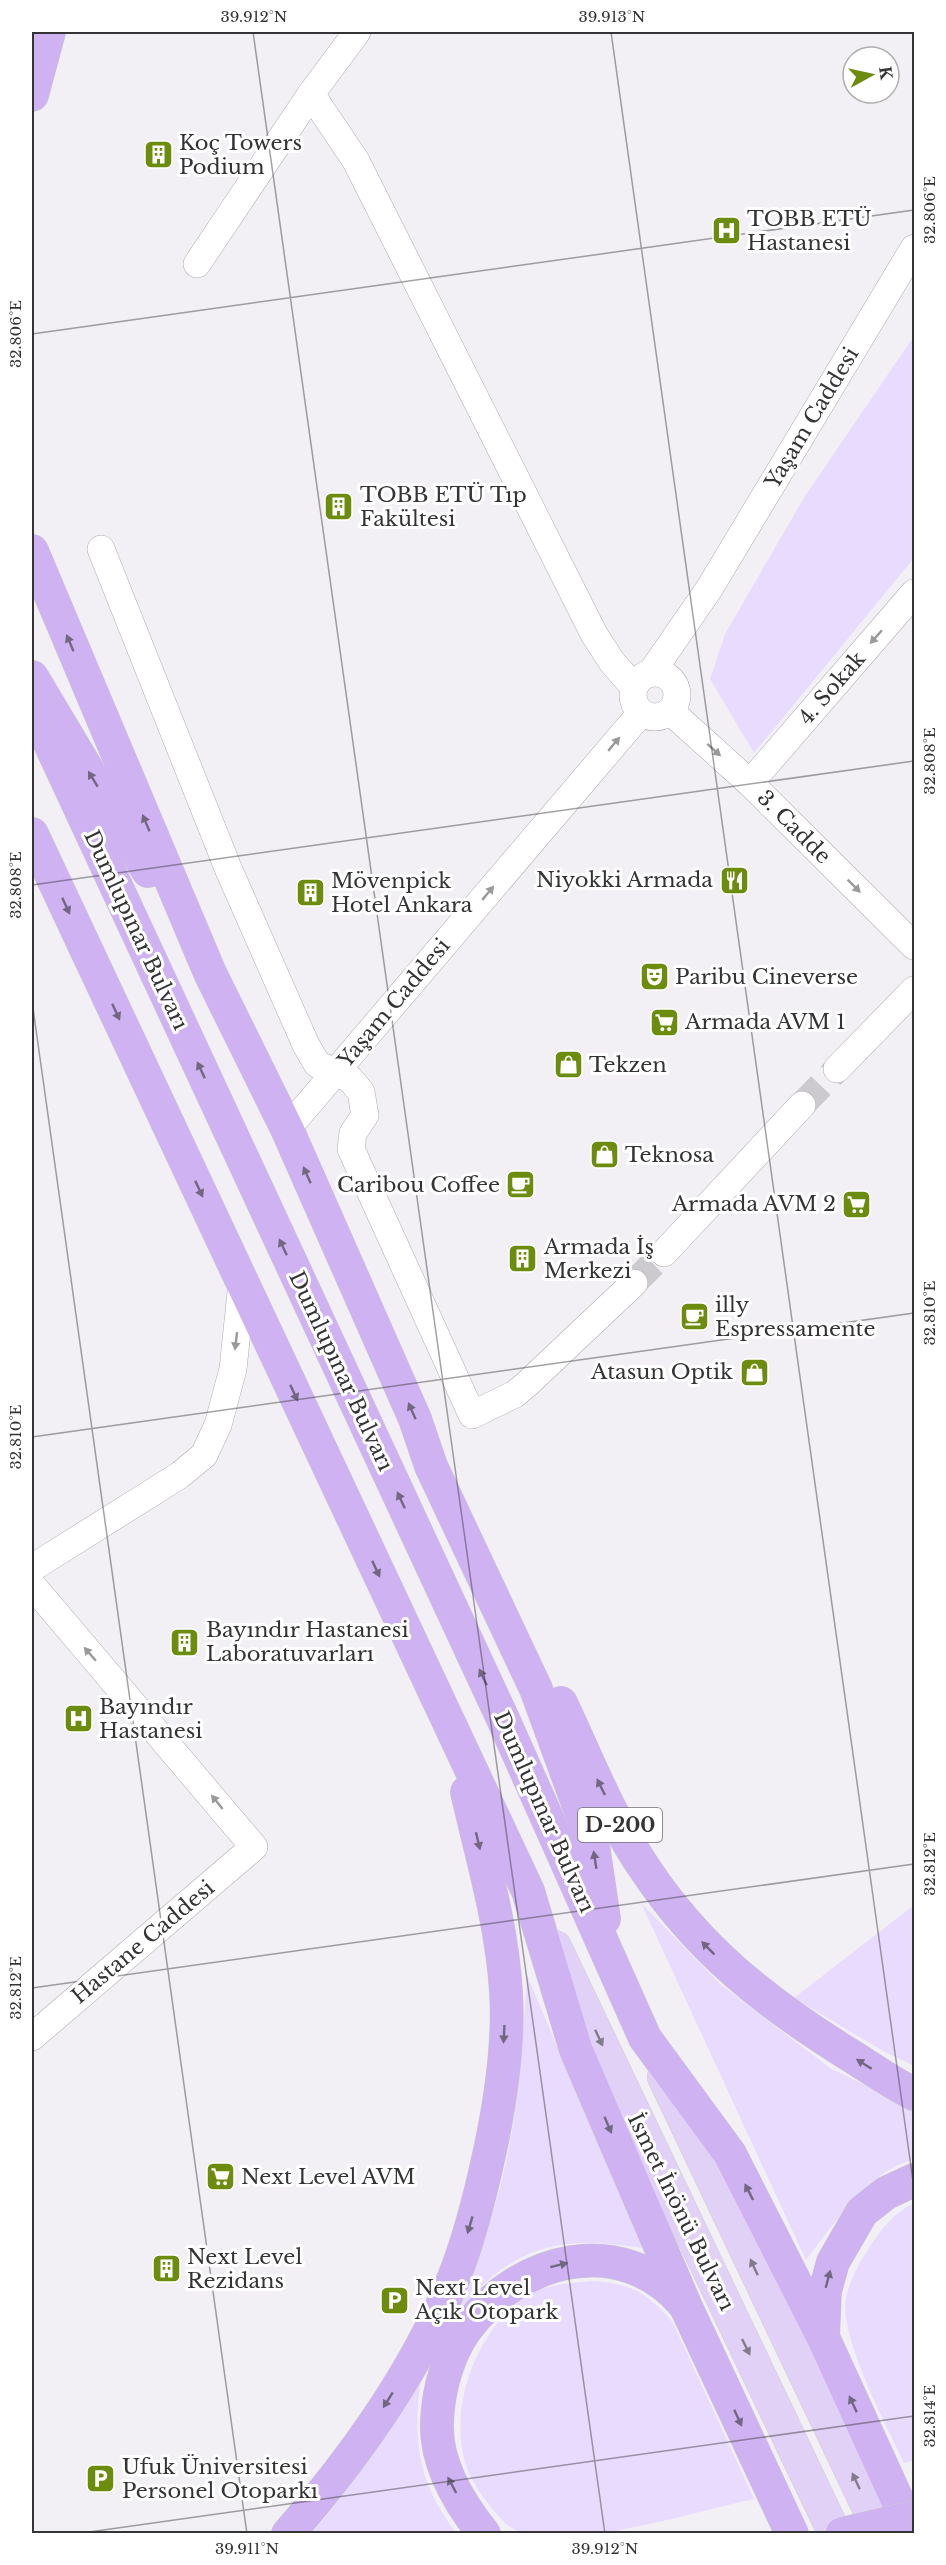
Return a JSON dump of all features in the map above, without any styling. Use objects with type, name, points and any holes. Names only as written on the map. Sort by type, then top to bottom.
[{"type":"highway","points":[[32,95],[49,32]]},
{"type":"highway","points":[[32,551],[210,973],[286,1129],[415,1419],[431,1466],[536,1689],[593,1845],[611,1960]]},
{"type":"highway","points":[[32,677],[210,973]]},
{"type":"highway","name":"Dumlupınar Bulvarı","points":[[32,705],[493,1697],[645,2038],[730,2154],[823,2337],[913,2534]]},
{"type":"highway","points":[[32,834],[528,1891],[576,2050],[686,2307],[792,2534]]},
{"type":"highway","name":"D-200","points":[[431,1466],[497,1564],[617,1821],[644,1868],[677,1915],[731,1970],[777,2006],[823,2038],[915,2094]]},
{"type":"highway","points":[[288,2534],[314,2503],[381,2411],[424,2342],[458,2267],[488,2162],[500,2098],[506,1994],[499,1935],[450,1723]]},
{"type":"highway","points":[[823,2337],[825,2291],[833,2262],[862,2212],[886,2193],[915,2180]]},
{"type":"highway","points":[[484,2534],[468,2514],[447,2475],[440,2451],[436,2423],[443,2380],[453,2354],[466,2330],[483,2308],[506,2288],[530,2275],[556,2265],[584,2260],[609,2260],[640,2271],[672,2291],[686,2307]]},
{"type":"highway","points":[[842,2534],[915,2517]]},
{"type":"main road","name":"İsmet İnönü Bulvarı","points":[[528,1891],[835,2534]]},
{"type":"main road","name":"İsmet İnönü Bulvarı","points":[[645,2038],[881,2534]]},
{"type":"street","points":[[196,264],[311,94],[357,32]]},
{"type":"street","points":[[311,94],[356,160],[594,634],[612,662],[653,681],[634,701],[641,713],[657,717],[670,711]]},
{"type":"street","name":"Yaşam Caddesi","points":[[670,711],[677,699],[653,681],[915,248]]},
{"type":"street","points":[[101,549],[228,868],[306,1045],[317,1064],[324,1070],[336,1071],[350,1079],[361,1092],[365,1115],[353,1133],[351,1149],[472,1415],[515,1394],[634,1283]]},
{"type":"street","name":"4. Sokak","points":[[750,783],[915,593]]},
{"type":"street","name":"3. Cadde","points":[[670,711],[750,783],[915,946]]},
{"type":"street","name":"Yaşam Caddesi","points":[[286,1129],[641,713]]},
{"type":"street","points":[[837,1069],[915,990]]},
{"type":"street","points":[[664,1253],[802,1105]]},
{"type":"street","points":[[32,1568],[180,1475],[204,1455],[218,1425],[232,1369],[242,1283]]},
{"type":"street","name":"Hastane Caddesi","points":[[32,1585],[254,1847],[32,2037]]},
{"type":"shaded area","points":[[914,336],[914,558],[754,753],[710,679],[725,634],[805,496]]},
{"type":"shaded area","points":[[641,1903],[720,1984],[830,2068],[914,2109],[914,2160],[898,2165],[867,2186],[806,2260]]},
{"type":"shaded area","points":[[914,1905],[914,2066],[883,2051],[794,1998]]},
{"type":"shaded area","points":[[527,1975],[642,2248],[580,2243],[543,2249],[507,2266],[484,2284],[450,2319],[489,2226],[508,2154],[517,2095]]},
{"type":"shaded area","points":[[914,2203],[914,2461],[904,2463],[876,2405],[857,2358],[846,2315],[846,2298],[858,2266],[878,2234],[888,2222]]},
{"type":"shaded area","points":[[592,2281],[618,2284],[638,2292],[655,2304],[673,2323],[754,2499],[603,2533],[529,2534],[520,2532],[505,2523],[484,2498],[468,2471],[462,2448],[460,2423],[463,2398],[470,2373],[481,2349],[494,2327],[530,2294],[552,2286]]},
{"type":"shaded area","points":[[422,2372],[417,2417],[420,2457],[432,2494],[456,2533],[311,2534],[371,2456]]},
{"type":"tunnel","points":[[802,1105],[837,1069]]},
{"type":"tunnel","points":[[634,1283],[664,1253]]},
{"type":"place","name":"Koç Towers Podium","points":[[158,155]]},
{"type":"place","name":"TOBB ETÜ Hastanesi","points":[[726,231]]},
{"type":"place","name":"TOBB ETÜ Tıp Fakültesi","points":[[339,507]]},
{"type":"place","name":"Niyokki Armada","points":[[734,880]]},
{"type":"place","name":"Mövenpick Hotel Ankara","points":[[310,893]]},
{"type":"place","name":"Paribu Cineverse","points":[[654,977]]},
{"type":"place","name":"Armada AVM 1","points":[[664,1022]]},
{"type":"place","name":"Tekzen","points":[[568,1065]]},
{"type":"place","name":"Teknosa","points":[[604,1155]]},
{"type":"place","name":"Caribou Coffee","points":[[521,1185]]},
{"type":"place","name":"Armada AVM 2","points":[[857,1204]]},
{"type":"place","name":"Armada İş Merkezi","points":[[523,1259]]},
{"type":"place","name":"illy Espressamente","points":[[694,1317]]},
{"type":"place","name":"Atasun Optik","points":[[754,1372]]},
{"type":"place","name":"Bayındır Hastanesi Laboratuvarları","points":[[185,1642]]},
{"type":"place","name":"Bayındır Hastanesi","points":[[78,1719]]},
{"type":"place","name":"Next Level AVM","points":[[220,2177]]},
{"type":"place","name":"Next Level Rezidans","points":[[166,2269]]},
{"type":"place","name":"Next Level Açık Otopark","points":[[394,2300]]},
{"type":"place","name":"Ufuk Üniversitesi Personel Otoparkı","points":[[101,2479]]}]
